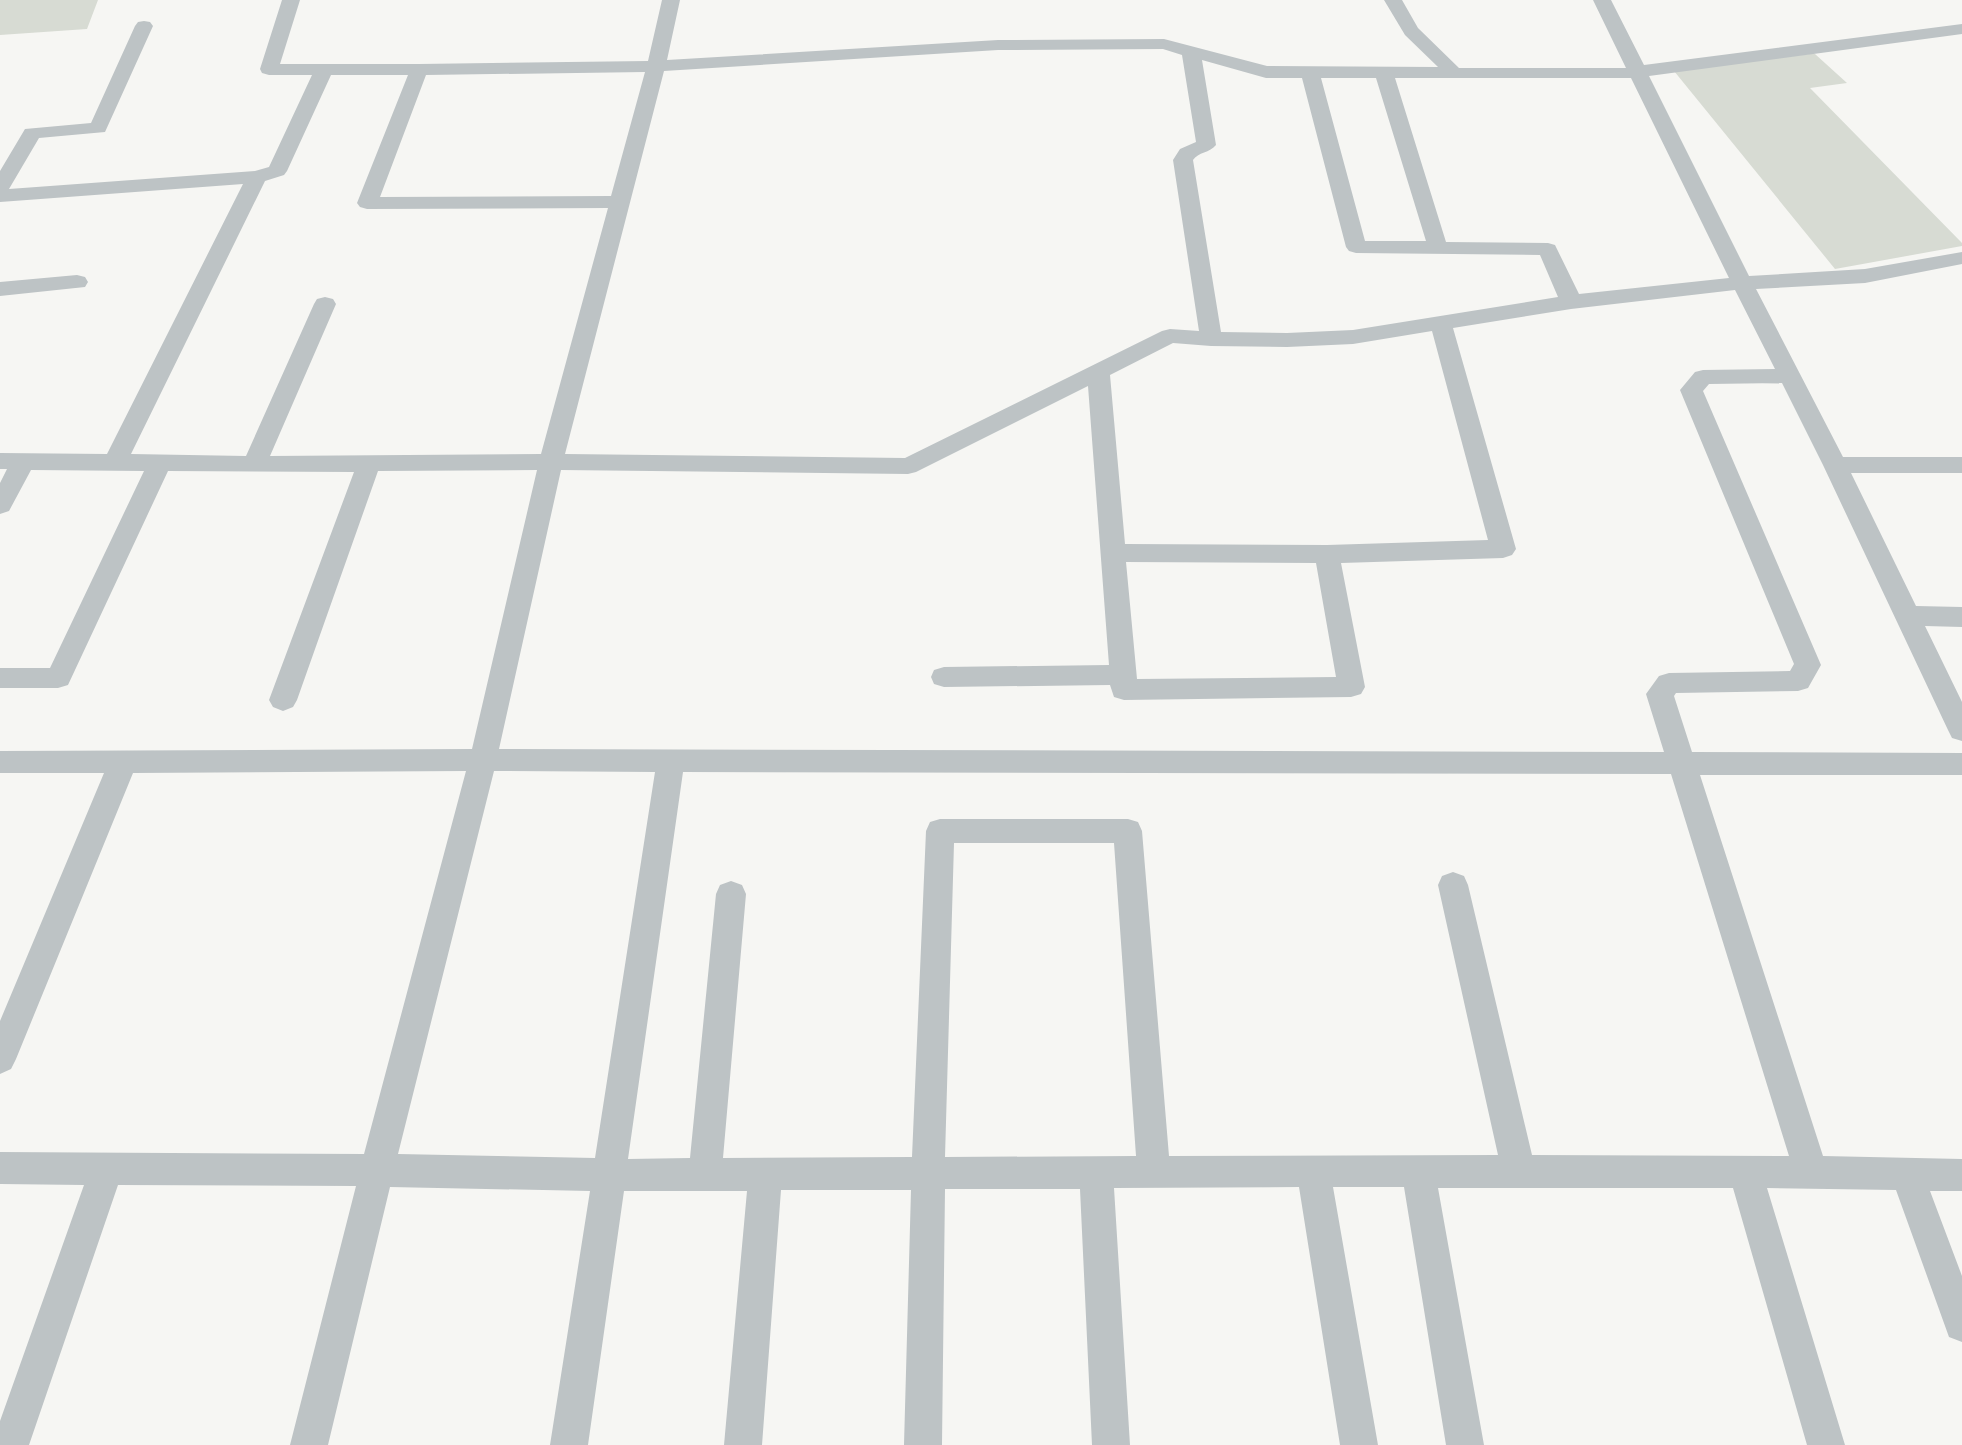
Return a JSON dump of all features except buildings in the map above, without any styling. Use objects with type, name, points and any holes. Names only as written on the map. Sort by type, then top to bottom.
[{"type":"street","points":[[291,0],[269,69],[419,70],[656,66],[998,45],[1164,44],[1266,72],[1621,74],[1962,29]]},
{"type":"street","points":[[309,1445],[377,1170],[483,760],[552,462],[656,66],[671,0]]},
{"type":"street","points":[[1394,0],[1411,31],[1455,74]]},
{"type":"street","points":[[1602,0],[1742,283],[1835,465],[1962,730]]},
{"type":"street","points":[[0,188],[32,132],[98,128],[144,26]]},
{"type":"street","points":[[1190,51],[1206,146],[1187,153],[1183,160],[1211,340]]},
{"type":"street","points":[[0,196],[257,177],[277,171],[324,70]]},
{"type":"street","points":[[419,70],[367,202],[620,202]]},
{"type":"street","points":[[1310,73],[1356,247],[1548,249],[1571,302]]},
{"type":"street","points":[[1384,74],[1438,248]]},
{"type":"street","points":[[115,462],[257,177]]},
{"type":"street","points":[[0,461],[254,464],[552,462],[908,466],[1170,336],[1211,340],[1287,340],[1353,337],[1571,302],[1742,283],[1865,276],[1962,258]]},
{"type":"street","points":[[0,289],[77,282]]},
{"type":"street","points":[[254,464],[325,304]]},
{"type":"street","points":[[1112,553],[1327,554],[1503,549],[1440,322]]},
{"type":"street","points":[[1098,372],[1124,690],[1351,688],[1327,554]]},
{"type":"street","points":[[1789,376],[1703,377],[1691,390],[1808,665],[1798,681],[1669,682],[1660,694],[1811,1172]]},
{"type":"street","points":[[0,504],[24,461]]},
{"type":"street","points":[[0,678],[58,678],[160,463]]},
{"type":"street","points":[[283,700],[368,463]]},
{"type":"street","points":[[1835,465],[1962,465]]},
{"type":"street","points":[[1906,616],[1962,617]]},
{"type":"street","points":[[944,677],[1122,675]]},
{"type":"street","points":[[569,1445],[671,760]]},
{"type":"street","points":[[0,762],[671,760],[1962,764]]},
{"type":"street","points":[[0,1059],[123,762]]},
{"type":"street","points":[[923,1445],[928,1173],[940,831],[1128,831],[1154,1172]]},
{"type":"street","points":[[1453,884],[1519,1172]]},
{"type":"street","points":[[705,1174],[731,894]]},
{"type":"street","points":[[0,1168],[377,1170],[608,1176],[1313,1170],[1811,1172],[1962,1176]]},
{"type":"street","points":[[10,1445],[107,1168]]},
{"type":"street","points":[[1313,1170],[1359,1445]]},
{"type":"street","points":[[1418,1171],[1465,1445]]},
{"type":"street","points":[[1096,1172],[1111,1445]]},
{"type":"street","points":[[1746,1173],[1826,1445]]},
{"type":"street","points":[[743,1445],[765,1174]]},
{"type":"street","points":[[1906,1175],[1962,1324]]},
{"type":"shaded area","points":[[0,0],[98,0],[87,29],[0,35]]},
{"type":"shaded area","points":[[1815,54],[1847,83],[1810,88],[1962,243],[1962,246],[1835,269],[1674,71]]}]
